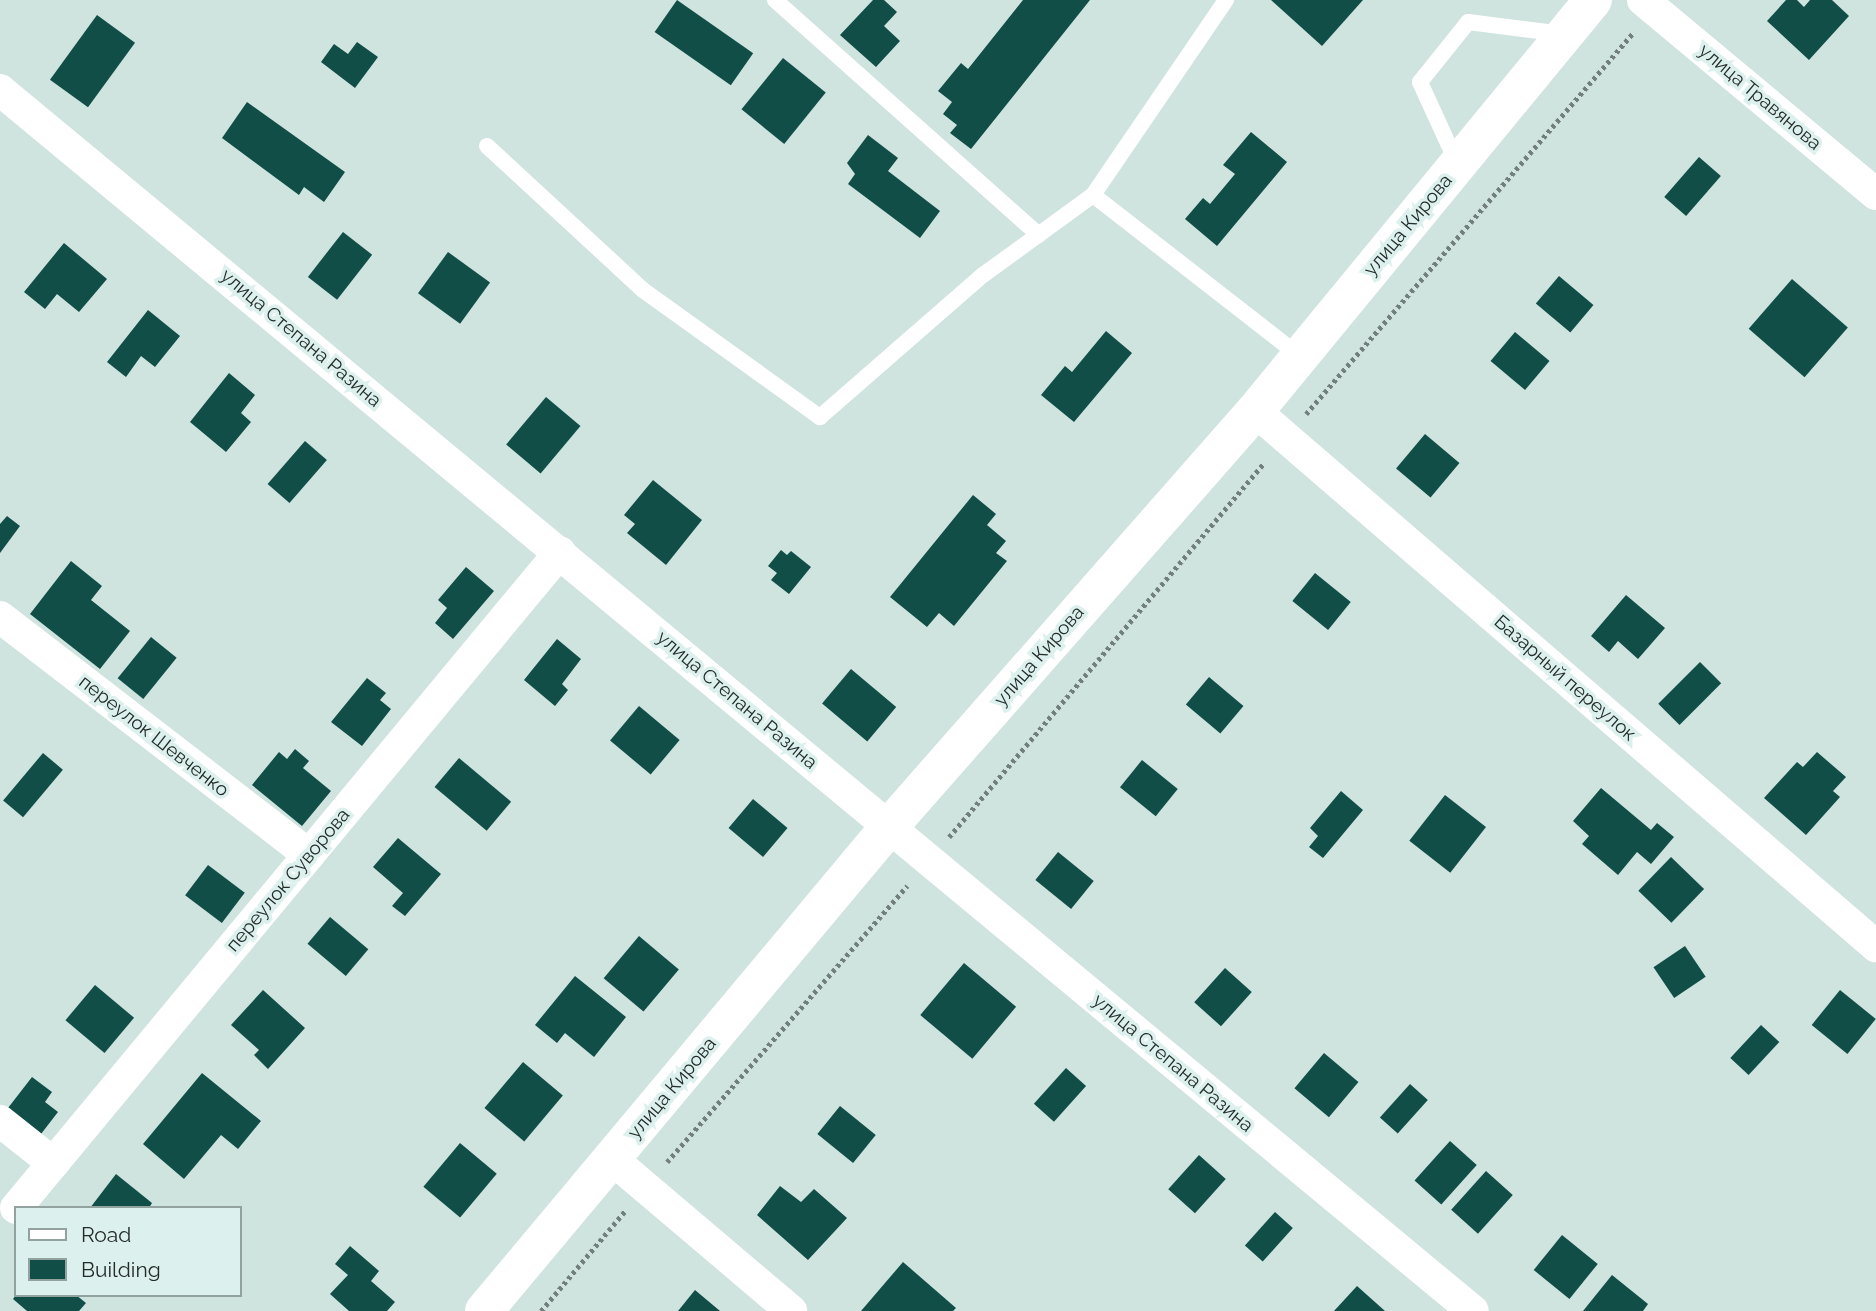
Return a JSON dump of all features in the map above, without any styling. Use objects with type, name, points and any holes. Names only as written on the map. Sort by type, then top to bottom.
[{"type":"street","name":"улица Кирова","points":[[484,1311],[889,827],[1255,411],[1593,0]]},
{"type":"street","name":"улица Травянова","points":[[1648,4],[1876,194]]},
{"type":"street","name":"улица Степана Разина","points":[[0,90],[1473,1311]]},
{"type":"street","name":"Базарный переулок","points":[[1255,411],[1876,946]]},
{"type":"street","name":"переулок Суворова","points":[[18,1206],[560,552]]},
{"type":"street","name":"переулок Шевченко","points":[[0,617],[309,855]]},
{"type":"street","points":[[0,1121],[53,1163]]},
{"type":"street","points":[[612,1159],[791,1311]]},
{"type":"street","name":"переулок Суворова","points":[[0,1227],[14,1210]]},
{"type":"lane","points":[[775,0],[1039,235]]},
{"type":"lane","points":[[487,146],[643,290],[820,417],[983,275],[1093,195],[1226,0]]},
{"type":"lane","points":[[1457,165],[1420,82],[1468,22],[1565,34]]},
{"type":"lane","points":[[1093,195],[1300,356]]},
{"type":"path","points":[[541,1311],[645,1187],[929,861],[1648,4]]},
{"type":"building","points":[[677,0],[753,53],[731,85],[655,32]]},
{"type":"building","points":[[873,0],[884,0],[897,12],[884,26],[900,41],[876,67],[840,35]]},
{"type":"building","points":[[1023,0],[1090,0],[971,149],[950,133],[957,125],[943,114],[952,102],[938,91],[961,63],[968,69]]},
{"type":"building","points":[[1271,0],[1363,0],[1322,46]]},
{"type":"building","points":[[1786,0],[1797,0],[1804,7],[1810,0],[1832,0],[1849,16],[1809,60],[1767,21]]},
{"type":"building","points":[[97,15],[135,43],[88,107],[50,80]]},
{"type":"building","points":[[357,42],[378,57],[355,88],[321,62],[334,44],[348,54]]},
{"type":"building","points":[[783,58],[826,93],[784,144],[741,109]]},
{"type":"building","points":[[247,102],[345,172],[324,202],[304,187],[299,195],[222,138]]},
{"type":"building","points":[[1251,132],[1287,162],[1217,246],[1185,219],[1203,198],[1210,204],[1235,174],[1223,165]]},
{"type":"building","points":[[868,135],[898,158],[888,171],[940,211],[920,238],[848,184],[855,174],[847,163]]},
{"type":"building","points":[[1699,157],[1721,176],[1686,216],[1664,197]]},
{"type":"building","points":[[343,232],[372,255],[337,300],[308,277]]},
{"type":"building","points":[[64,243],[107,279],[79,312],[57,294],[45,309],[24,292]]},
{"type":"building","points":[[448,252],[490,283],[460,324],[418,293]]},
{"type":"building","points":[[1559,276],[1593,305],[1570,333],[1536,304]]},
{"type":"building","points":[[1792,279],[1848,328],[1805,377],[1749,329]]},
{"type":"building","points":[[148,310],[180,336],[155,367],[141,356],[126,377],[107,362]]},
{"type":"building","points":[[1106,331],[1132,353],[1074,422],[1041,395],[1065,366],[1072,372]]},
{"type":"building","points":[[1515,332],[1549,361],[1525,390],[1491,361]]},
{"type":"building","points":[[229,373],[255,395],[241,413],[251,422],[226,452],[190,422]]},
{"type":"building","points":[[546,397],[580,426],[541,473],[506,444]]},
{"type":"building","points":[[1425,434],[1459,463],[1431,497],[1396,468]]},
{"type":"building","points":[[305,441],[327,460],[289,503],[268,484]]},
{"type":"building","points":[[653,480],[702,520],[666,565],[627,533],[635,524],[624,515]]},
{"type":"building","points":[[973,495],[996,514],[987,525],[1006,541],[996,553],[1007,561],[954,626],[939,613],[927,627],[890,597]]},
{"type":"building","points":[[7,516],[20,526],[0,553],[0,524]]},
{"type":"building","points":[[781,550],[787,555],[791,551],[811,567],[789,594],[771,580],[777,573],[768,566]]},
{"type":"building","points":[[71,561],[102,586],[91,600],[130,631],[100,669],[30,614]]},
{"type":"building","points":[[466,567],[494,591],[453,639],[435,623],[447,608],[438,600]]},
{"type":"building","points":[[1315,573],[1351,602],[1328,630],[1292,601]]},
{"type":"building","points":[[1626,595],[1665,628],[1638,659],[1618,641],[1609,652],[1591,636]]},
{"type":"building","points":[[151,637],[177,658],[143,699],[118,678]]},
{"type":"building","points":[[557,639],[581,659],[562,684],[568,690],[555,706],[524,680]]},
{"type":"building","points":[[1700,662],[1721,683],[1679,725],[1658,704]]},
{"type":"building","points":[[851,669],[896,707],[867,741],[822,703]]},
{"type":"building","points":[[1209,677],[1243,706],[1220,734],[1186,705]]},
{"type":"building","points":[[367,678],[386,693],[380,700],[391,709],[362,746],[331,722]]},
{"type":"building","points":[[639,706],[680,740],[651,775],[610,740]]},
{"type":"building","points":[[295,749],[309,761],[303,768],[331,791],[302,826],[252,785],[279,752],[287,759]]},
{"type":"building","points":[[1817,752],[1846,777],[1833,791],[1840,797],[1806,835],[1764,798],[1797,762],[1803,767]]},
{"type":"building","points":[[43,753],[63,770],[23,817],[3,800]]},
{"type":"building","points":[[459,758],[511,802],[487,831],[435,787]]},
{"type":"building","points":[[1142,760],[1178,789],[1156,816],[1120,787]]},
{"type":"building","points":[[1601,788],[1651,830],[1657,823],[1674,837],[1651,864],[1637,852],[1618,875],[1582,844],[1589,836],[1573,821]]},
{"type":"building","points":[[1341,791],[1363,810],[1323,858],[1309,847],[1318,836],[1310,828]]},
{"type":"building","points":[[1445,795],[1486,827],[1450,873],[1409,841]]},
{"type":"building","points":[[753,799],[787,828],[763,857],[729,828]]},
{"type":"building","points":[[398,838],[441,874],[405,916],[392,906],[403,893],[373,867]]},
{"type":"building","points":[[1058,852],[1094,881],[1071,909],[1035,880]]},
{"type":"building","points":[[1671,857],[1704,889],[1671,923],[1638,891]]},
{"type":"building","points":[[208,865],[245,893],[222,923],[185,895]]},
{"type":"building","points":[[330,917],[368,949],[346,976],[308,944]]},
{"type":"building","points":[[639,936],[679,969],[643,1012],[604,978]]},
{"type":"building","points":[[1685,946],[1706,977],[1674,998],[1653,967]]},
{"type":"building","points":[[964,963],[1016,1007],[972,1059],[920,1015]]},
{"type":"building","points":[[1225,968],[1252,992],[1221,1026],[1194,1002]]},
{"type":"building","points":[[575,976],[626,1017],[594,1057],[565,1033],[557,1043],[535,1025]]},
{"type":"building","points":[[95,985],[134,1018],[105,1053],[65,1020]]},
{"type":"building","points":[[263,990],[305,1028],[268,1069],[254,1055],[259,1050],[231,1025]]},
{"type":"building","points":[[1840,990],[1876,1019],[1847,1054],[1812,1025]]},
{"type":"building","points":[[1761,1025],[1779,1042],[1749,1075],[1730,1058]]},
{"type":"building","points":[[1324,1053],[1358,1082],[1329,1117],[1294,1088]]},
{"type":"building","points":[[523,1062],[563,1095],[524,1141],[484,1108]]},
{"type":"building","points":[[1066,1068],[1086,1086],[1054,1122],[1034,1104]]},
{"type":"building","points":[[202,1073],[261,1121],[238,1149],[221,1135],[184,1179],[143,1144]]},
{"type":"building","points":[[32,1077],[52,1092],[45,1102],[58,1112],[41,1134],[8,1108]]},
{"type":"building","points":[[1410,1084],[1428,1100],[1398,1134],[1380,1117]]},
{"type":"building","points":[[840,1106],[876,1135],[853,1163],[817,1134]]},
{"type":"building","points":[[1450,1141],[1477,1165],[1441,1204],[1415,1180]]},
{"type":"building","points":[[460,1143],[497,1174],[460,1218],[423,1187]]},
{"type":"building","points":[[1199,1155],[1226,1179],[1195,1213],[1168,1189]]},
{"type":"building","points":[[1486,1171],[1513,1195],[1478,1234],[1451,1210]]},
{"type":"building","points":[[116,1174],[152,1203],[150,1206],[92,1206]]},
{"type":"building","points":[[780,1186],[801,1202],[814,1189],[847,1218],[808,1260],[757,1215]]},
{"type":"building","points":[[1275,1212],[1293,1228],[1263,1262],[1245,1245]]},
{"type":"building","points":[[1562,1235],[1598,1264],[1569,1299],[1534,1270]]},
{"type":"building","points":[[350,1246],[379,1271],[371,1281],[395,1302],[387,1311],[349,1311],[330,1294],[348,1275],[335,1264]]},
{"type":"building","points":[[903,1262],[956,1308],[953,1311],[861,1311]]},
{"type":"building","points":[[1612,1275],[1648,1304],[1643,1311],[1583,1311]]},
{"type":"building","points":[[1357,1286],[1385,1311],[1334,1311]]},
{"type":"building","points":[[695,1290],[720,1311],[678,1311]]},
{"type":"building","points":[[78,1297],[86,1303],[79,1311],[27,1311],[13,1299]]}]
